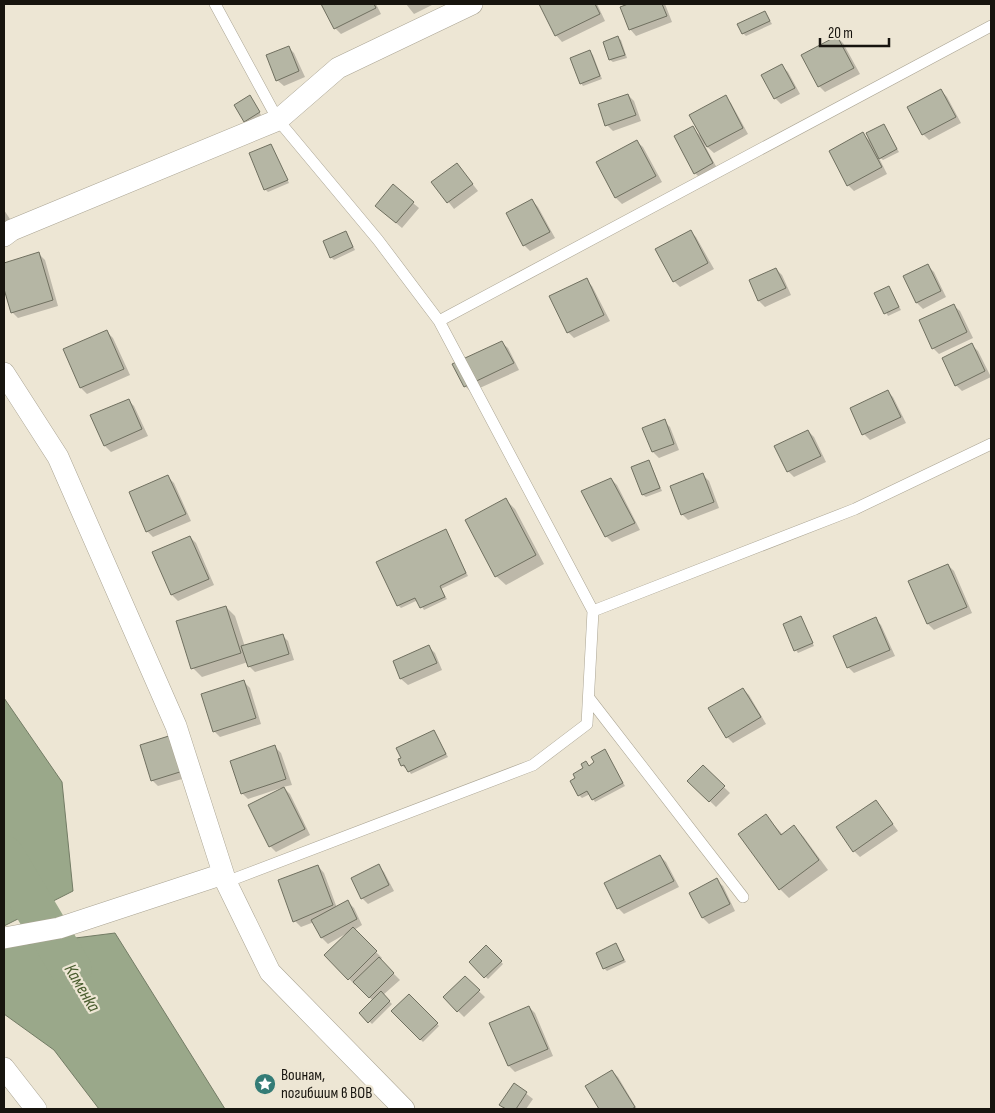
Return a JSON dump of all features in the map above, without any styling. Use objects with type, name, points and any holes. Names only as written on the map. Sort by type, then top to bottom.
[{"type":"street","points":[[4,236],[12,230],[278,120],[338,68],[472,4]]},
{"type":"street","points":[[4,373],[58,457],[176,726],[224,878],[270,972],[404,1109]]},
{"type":"street","points":[[14,937],[59,928],[224,878]]},
{"type":"street","points":[[4,1068],[36,1109]]},
{"type":"lane","points":[[215,4],[278,120],[378,240],[439,321],[593,611],[587,724],[533,766],[224,878]]},
{"type":"lane","points":[[439,321],[991,26]]},
{"type":"lane","points":[[593,611],[855,509],[991,444]]},
{"type":"lane","points":[[589,698],[743,897]]},
{"type":"water","points":[[4,698],[62,782],[73,891],[4,926]]},
{"type":"water","points":[[115,933],[225,1109],[99,1109],[54,1050],[4,1014],[4,947]]},
{"type":"building","points":[[321,4],[374,4],[376,8],[334,29]]},
{"type":"building","points":[[539,4],[595,4],[600,14],[555,36]]},
{"type":"building","points":[[628,4],[662,4],[667,16],[629,30],[620,7]]},
{"type":"building","points":[[765,11],[770,21],[742,34],[737,24]]},
{"type":"building","points":[[618,36],[625,55],[609,60],[603,42]]},
{"type":"building","points":[[837,36],[854,68],[818,87],[801,55]]},
{"type":"building","points":[[289,46],[299,71],[276,81],[266,55]]},
{"type":"building","points":[[590,50],[600,76],[580,84],[570,58]]},
{"type":"building","points":[[782,64],[795,88],[774,99],[761,75]]},
{"type":"building","points":[[941,89],[956,117],[922,135],[907,107]]},
{"type":"building","points":[[628,94],[636,115],[605,126],[598,104]]},
{"type":"building","points":[[250,95],[260,112],[244,122],[234,105]]},
{"type":"building","points":[[726,95],[743,128],[707,147],[689,115]]},
{"type":"building","points":[[884,124],[897,149],[879,159],[866,133]]},
{"type":"building","points":[[693,126],[713,163],[694,174],[674,136]]},
{"type":"building","points":[[863,132],[882,167],[847,186],[829,151]]},
{"type":"building","points":[[637,140],[656,176],[615,198],[596,162]]},
{"type":"building","points":[[271,144],[288,180],[264,190],[249,153]]},
{"type":"building","points":[[457,163],[473,184],[447,203],[431,182]]},
{"type":"building","points":[[393,184],[414,202],[396,223],[375,206]]},
{"type":"building","points":[[532,199],[550,232],[523,246],[506,213]]},
{"type":"building","points":[[691,230],[708,263],[673,282],[655,249]]},
{"type":"building","points":[[346,231],[353,247],[330,258],[323,241]]},
{"type":"building","points":[[39,252],[53,300],[11,313],[4,289],[4,263]]},
{"type":"building","points":[[928,264],[941,291],[916,303],[903,276]]},
{"type":"building","points":[[776,268],[786,288],[758,301],[749,280]]},
{"type":"building","points":[[587,278],[604,315],[567,333],[549,296]]},
{"type":"building","points":[[889,286],[899,307],[884,314],[874,293]]},
{"type":"building","points":[[954,304],[967,332],[932,349],[919,320]]},
{"type":"building","points":[[107,330],[124,369],[80,388],[63,349]]},
{"type":"building","points":[[502,341],[514,363],[464,387],[452,364]]},
{"type":"building","points":[[972,343],[985,371],[955,386],[942,358]]},
{"type":"building","points":[[888,390],[901,417],[862,435],[850,408]]},
{"type":"building","points":[[129,399],[142,429],[104,446],[90,415]]},
{"type":"building","points":[[665,419],[674,444],[652,452],[642,428]]},
{"type":"building","points":[[808,430],[821,456],[787,472],[774,446]]},
{"type":"building","points":[[649,460],[660,488],[642,495],[631,467]]},
{"type":"building","points":[[703,473],[714,502],[681,515],[670,486]]},
{"type":"building","points":[[168,475],[186,514],[146,532],[129,492]]},
{"type":"building","points":[[611,478],[635,523],[605,537],[581,491]]},
{"type":"building","points":[[506,498],[536,555],[495,577],[465,520]]},
{"type":"building","points":[[446,529],[466,573],[440,586],[445,597],[420,608],[415,598],[397,606],[376,562]]},
{"type":"building","points":[[190,536],[209,579],[171,595],[152,552]]},
{"type":"building","points":[[948,564],[967,607],[927,624],[908,581]]},
{"type":"building","points":[[226,606],[241,653],[191,669],[176,621]]},
{"type":"building","points":[[801,616],[813,643],[794,651],[783,624]]},
{"type":"building","points":[[876,617],[890,650],[847,668],[833,636]]},
{"type":"building","points":[[283,634],[289,654],[248,667],[241,646]]},
{"type":"building","points":[[429,645],[437,663],[400,679],[393,661]]},
{"type":"building","points":[[244,680],[256,718],[213,732],[201,694]]},
{"type":"building","points":[[743,688],[761,717],[726,738],[708,708]]},
{"type":"building","points":[[434,730],[446,754],[408,772],[404,765],[401,766],[398,759],[401,758],[396,748]]},
{"type":"building","points":[[172,735],[183,771],[151,781],[140,745]]},
{"type":"building","points":[[275,745],[286,779],[241,794],[230,761]]},
{"type":"building","points":[[605,749],[623,783],[592,800],[587,791],[578,796],[570,781],[575,778],[573,774],[583,768],[581,764],[586,761],[589,766],[594,762],[591,757]]},
{"type":"building","points":[[703,765],[725,786],[709,802],[687,781]]},
{"type":"building","points":[[284,787],[305,829],[269,847],[248,805]]},
{"type":"building","points":[[876,800],[893,824],[853,852],[836,827]]},
{"type":"building","points":[[766,814],[781,835],[794,825],[819,860],[779,890],[738,834]]},
{"type":"building","points":[[660,855],[674,881],[617,909],[604,883]]},
{"type":"building","points":[[379,864],[389,885],[361,899],[351,878]]},
{"type":"building","points":[[318,865],[333,905],[293,922],[278,880]]},
{"type":"building","points":[[717,878],[730,904],[702,918],[689,893]]},
{"type":"building","points":[[348,900],[357,919],[321,938],[311,920]]},
{"type":"building","points":[[353,927],[377,951],[348,980],[324,955]]},
{"type":"building","points":[[616,943],[624,960],[603,969],[596,953]]},
{"type":"building","points":[[486,945],[502,961],[484,978],[469,962]]},
{"type":"building","points":[[379,957],[394,973],[369,998],[353,982]]},
{"type":"building","points":[[465,976],[480,990],[457,1012],[443,997]]},
{"type":"building","points":[[381,991],[390,1001],[368,1023],[359,1013]]},
{"type":"building","points":[[409,994],[438,1023],[420,1040],[391,1011]]},
{"type":"building","points":[[529,1006],[548,1049],[508,1066],[489,1023]]},
{"type":"building","points":[[612,1070],[635,1107],[632,1109],[599,1109],[585,1086]]},
{"type":"building","points":[[514,1083],[527,1092],[516,1109],[506,1109],[499,1105]]},
{"type":"waterway","name":"Каменка","points":[[4,856],[71,969]]},
{"type":"place","name":"Воинам, погибшим в ВОВ","points":[[265,1084]]}]
